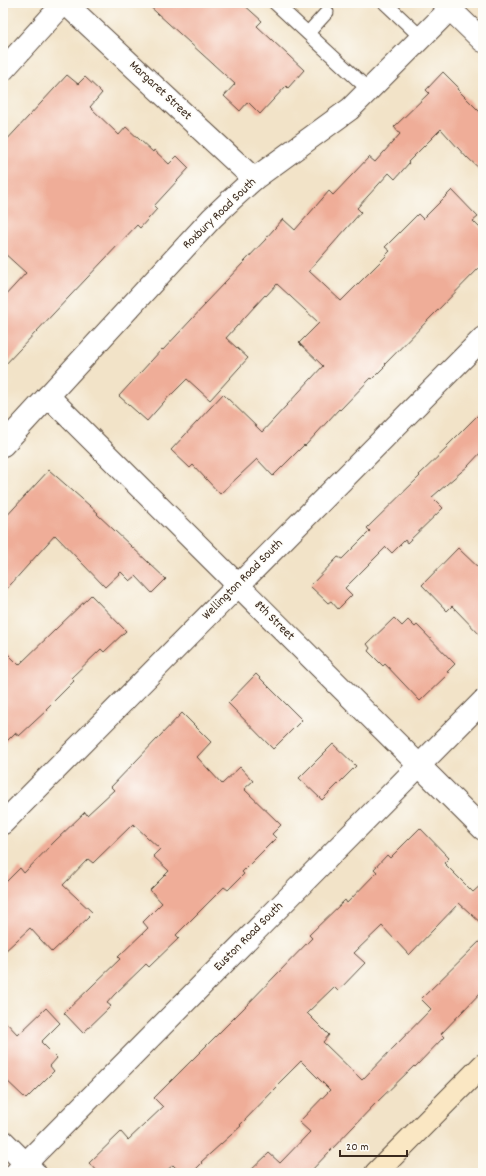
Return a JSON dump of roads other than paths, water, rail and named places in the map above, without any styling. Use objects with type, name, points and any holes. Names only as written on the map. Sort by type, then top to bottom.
[{"type":"main road","points":[[376,1173],[483,1065]]},
{"type":"street","points":[[3,70],[65,3]]},
{"type":"street","name":"Margaret Street","points":[[65,3],[254,179]]},
{"type":"street","points":[[450,5],[483,41]]},
{"type":"street","name":"Roxbury Road South","points":[[3,445],[212,218],[254,179],[350,110],[422,38],[450,5]]},
{"type":"street","name":"Wellington Road South","points":[[3,824],[483,338]]},
{"type":"street","name":"8th Street","points":[[48,396],[483,829]]},
{"type":"street","name":"Euston Road South","points":[[25,1170],[483,701]]},
{"type":"street","points":[[3,1141],[25,1170]]},
{"type":"lane","points":[[275,3],[369,90]]},
{"type":"lane","points":[[385,3],[422,38]]},
{"type":"lane","points":[[308,33],[327,12]]}]
